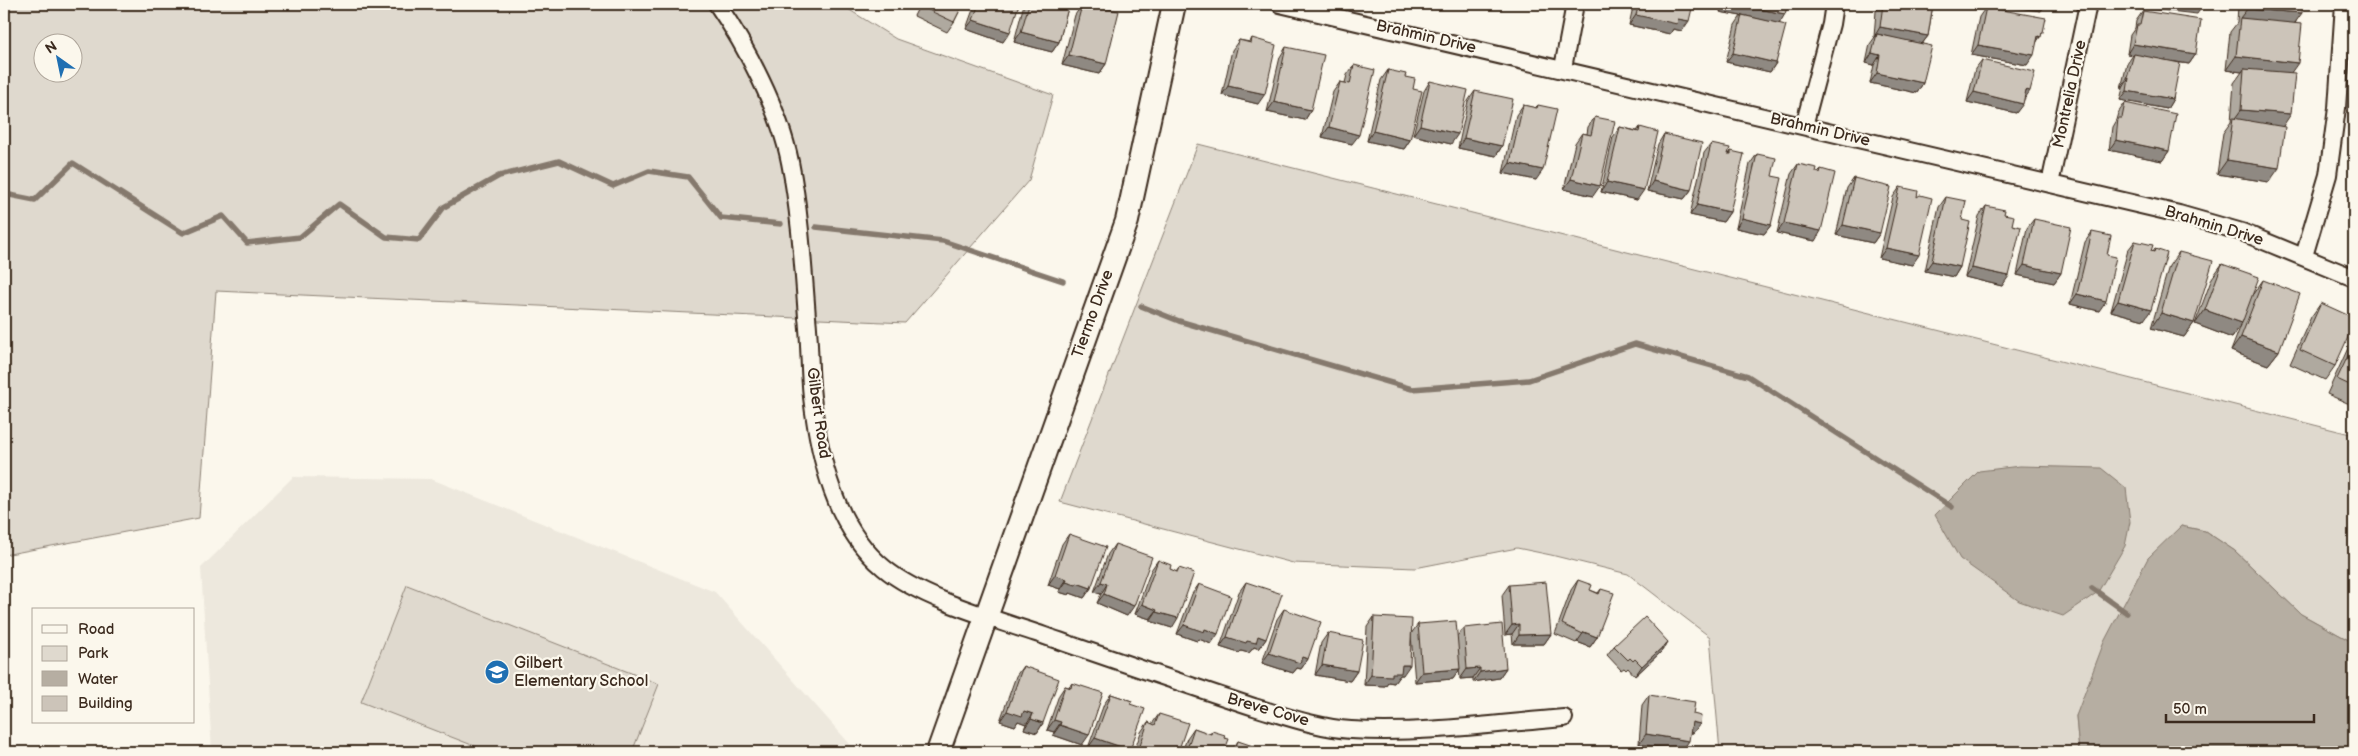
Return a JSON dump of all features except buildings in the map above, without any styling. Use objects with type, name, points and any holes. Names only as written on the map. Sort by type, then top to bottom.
[{"type":"street","name":"Gilbert Road","points":[[717,4],[754,68],[780,122],[790,160],[795,186],[808,318],[812,396],[821,453],[835,499],[857,539],[884,568],[915,587],[985,616]]},
{"type":"street","name":"Tiermo Drive","points":[[985,616],[1127,221],[1174,4]]},
{"type":"street","name":"Brahmin Drive","points":[[1280,4],[1317,8],[1804,126],[2188,216],[2242,232],[2354,278]]},
{"type":"street","points":[[1563,68],[1575,4]]},
{"type":"street","points":[[1804,126],[1831,24],[1834,4]]},
{"type":"street","name":"Montrelia Drive","points":[[2050,184],[2088,4]]},
{"type":"street","points":[[2304,256],[2328,175],[2337,108],[2344,4]]},
{"type":"street","name":"Breve Cove","points":[[985,616],[1254,707],[1299,720],[1349,730],[1413,731],[1564,718]]},
{"type":"street","points":[[938,752],[985,616]]},
{"type":"shaded area","name":"Gilbert Elementary School","points":[[293,477],[431,479],[715,592],[857,752],[212,752],[201,568]]},
{"type":"green space","points":[[4,4],[840,4],[896,39],[1053,95],[1029,180],[905,323],[216,291],[199,518],[4,555]]},
{"type":"green space","points":[[1198,144],[2354,435],[2354,643],[2301,614],[2235,551],[2205,531],[2181,526],[2076,716],[2079,752],[1720,752],[1710,637],[1628,574],[1517,548],[1415,568],[1293,563],[1060,502]]},
{"type":"green space","points":[[407,585],[659,684],[632,752],[490,752],[361,702]]},
{"type":"water","points":[[2020,466],[2101,468],[2126,488],[2130,522],[2125,546],[2098,592],[2063,616],[2019,601],[1960,559],[1935,515],[1979,471]]},
{"type":"water","points":[[2181,526],[2205,531],[2235,551],[2301,614],[2354,643],[2354,752],[2079,752],[2076,716],[2104,642],[2148,558]]},
{"type":"waterway","points":[[4,191],[10,195],[35,200],[73,163],[183,233],[223,216],[247,243],[300,237],[339,204],[386,237],[419,240],[444,207],[499,176],[559,161],[613,186],[649,171],[688,177],[721,218],[781,224]]},
{"type":"waterway","points":[[816,227],[943,241],[1063,281]]},
{"type":"waterway","points":[[1141,306],[1179,321],[1412,389],[1529,380],[1635,344],[1748,376],[1952,507]]},
{"type":"waterway","points":[[2092,588],[2127,613]]},
{"type":"place","name":"Gilbert Elementary School","points":[[497,672]]}]
